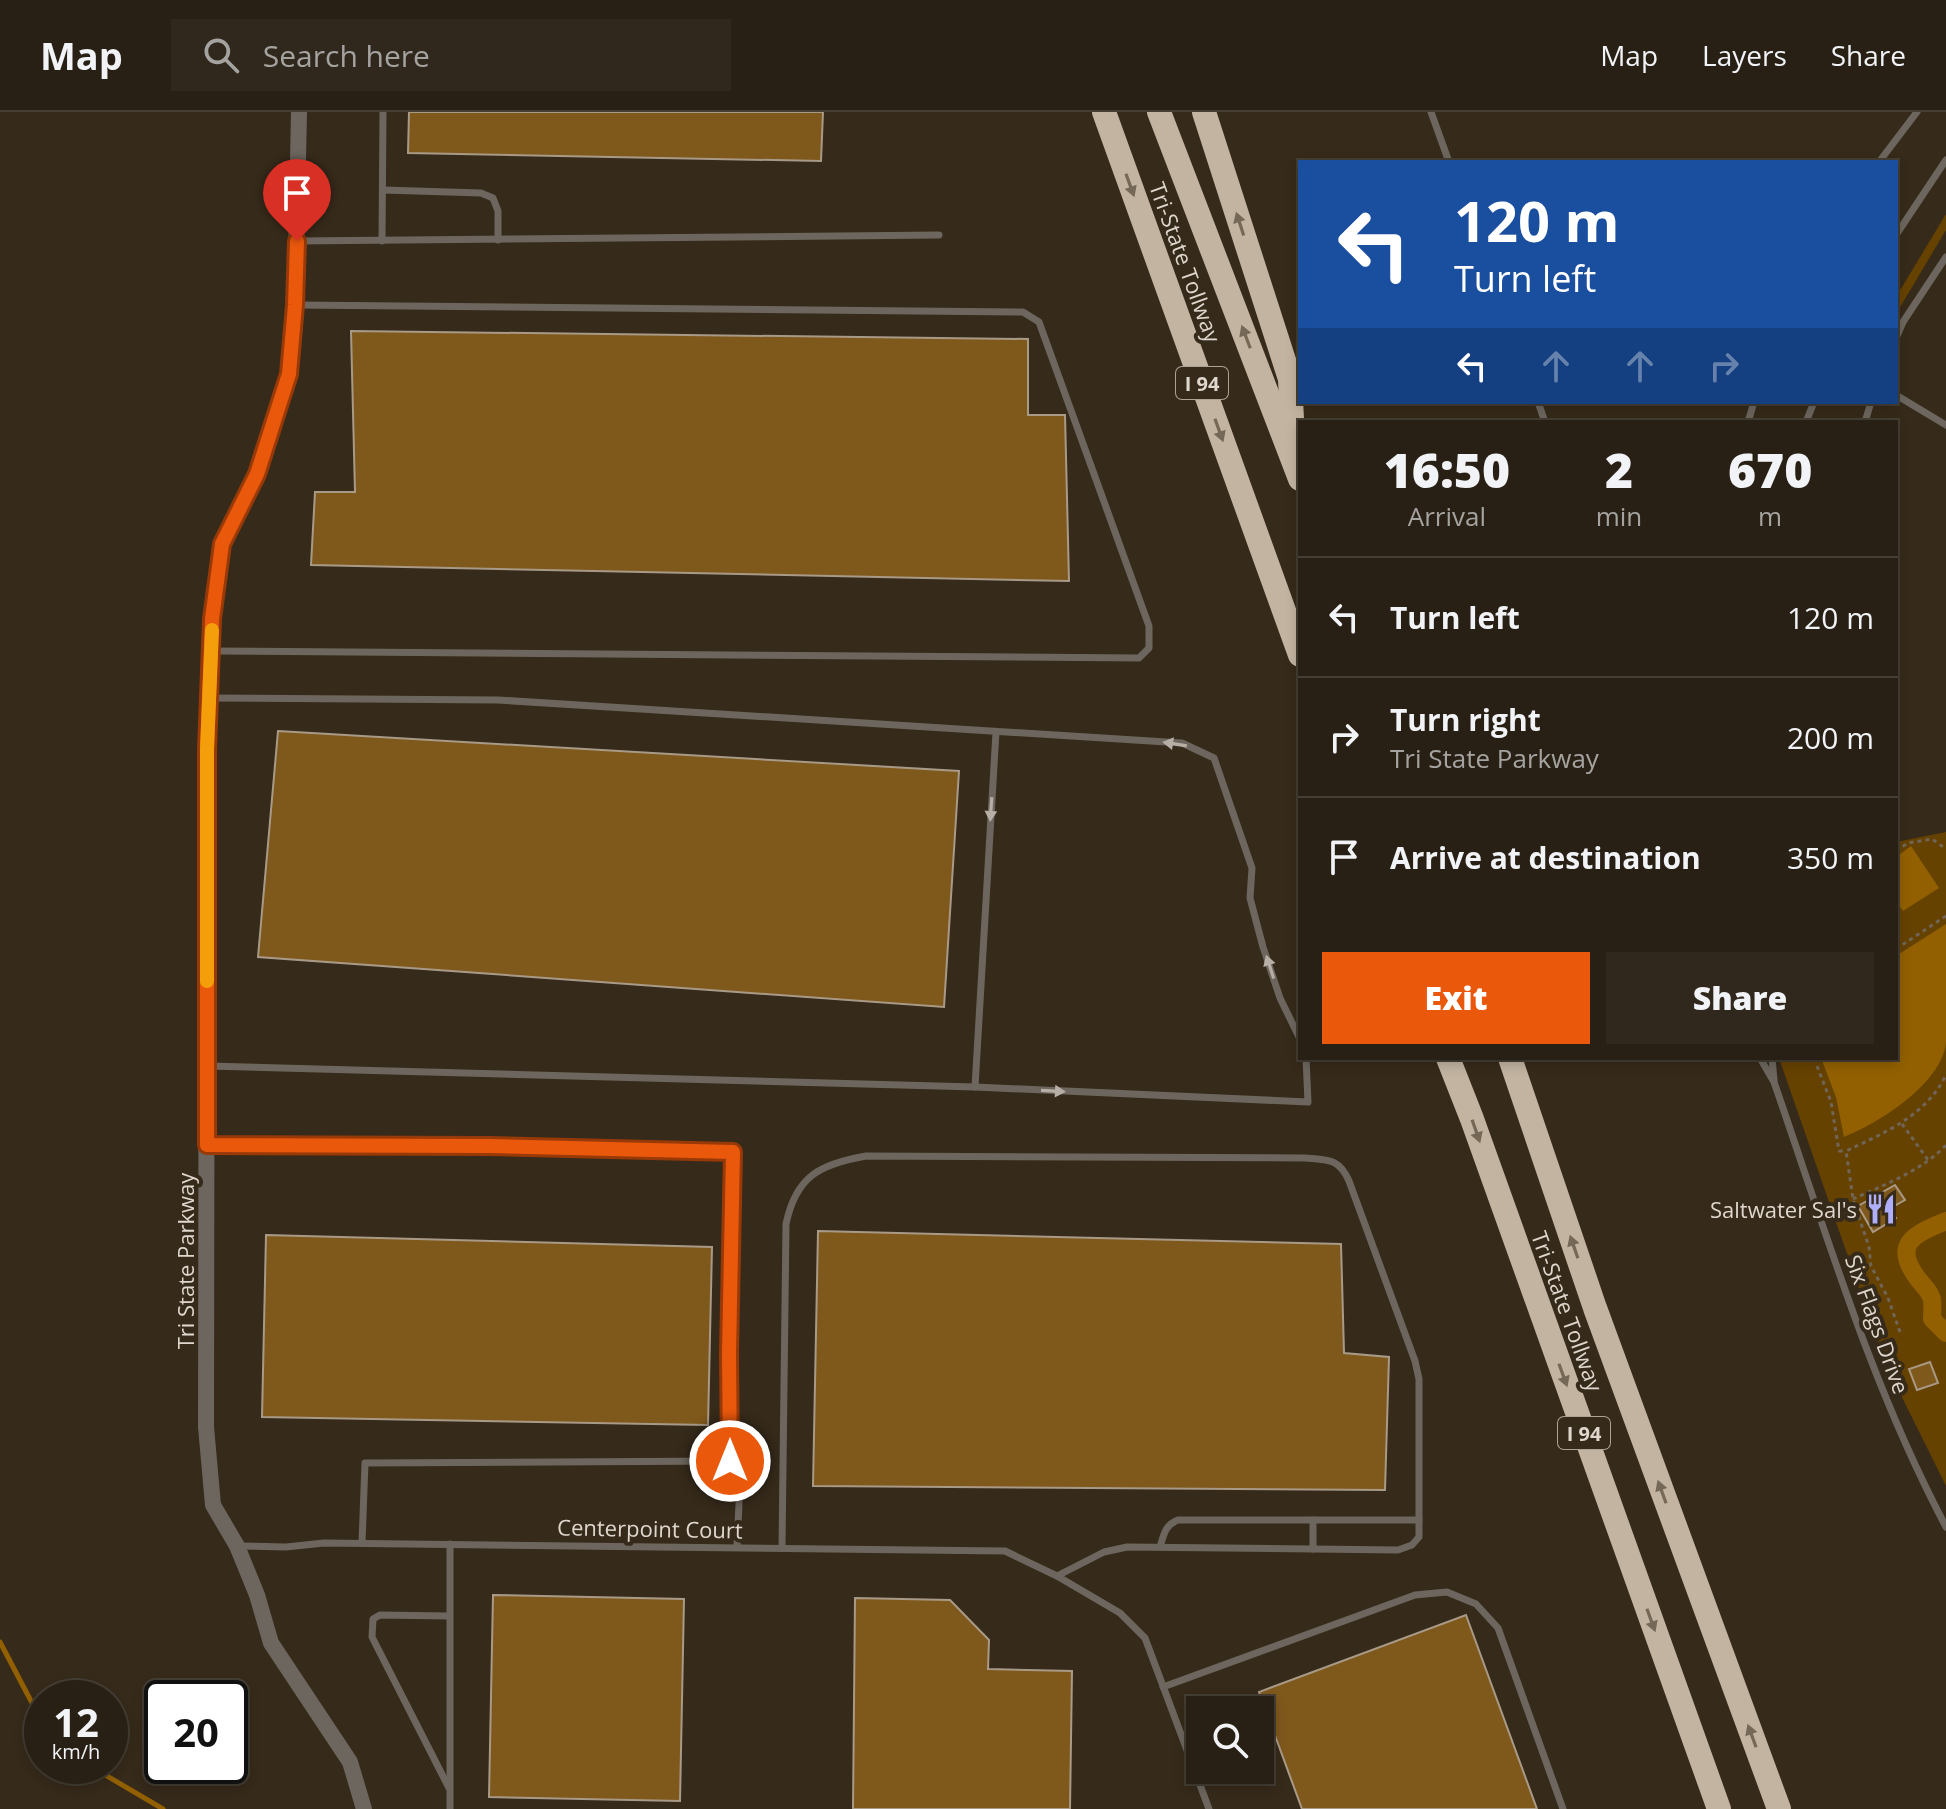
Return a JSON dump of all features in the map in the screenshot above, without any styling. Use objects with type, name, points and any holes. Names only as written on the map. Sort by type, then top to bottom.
[{"type":"highway","name":"Tri-State Tollway","points":[[1104,112],[1298,649]]},
{"type":"highway","name":"Tri-State Tollway","points":[[1159,112],[1297,470]]},
{"type":"highway","points":[[1204,112],[1290,379],[1297,470]]},
{"type":"highway","name":"Tri-State Tollway","points":[[1449,1060],[1719,1809]]},
{"type":"highway","name":"Tri-State Tollway","points":[[1511,1060],[1595,1308],[1779,1809]]},
{"type":"street","name":"Tri State Parkway","points":[[299,112],[295,305],[289,374],[257,474],[222,544],[212,619],[209,698],[206,1427],[213,1505],[237,1546],[257,1595],[271,1643],[350,1762],[364,1809]]},
{"type":"lane","points":[[382,241],[383,112]]},
{"type":"lane","points":[[1431,112],[1448,160]]},
{"type":"lane","points":[[1881,160],[1917,112]]},
{"type":"lane","points":[[1898,232],[1946,160]]},
{"type":"lane","points":[[383,190],[481,193],[493,198],[498,211],[498,240]]},
{"type":"lane","points":[[297,241],[939,235]]},
{"type":"lane","points":[[1898,333],[1946,257]]},
{"type":"lane","points":[[211,651],[1139,658],[1149,648],[1149,626],[1039,322],[1023,312],[295,305]]},
{"type":"lane","points":[[1898,396],[1946,425]]},
{"type":"lane","points":[[209,698],[498,700],[1182,743],[1214,758],[1252,868],[1250,898],[1263,947],[1280,998],[1298,1035]]},
{"type":"lane","points":[[975,1087],[996,732]]},
{"type":"lane","points":[[207,1066],[975,1087],[1308,1102],[1306,1060]]},
{"type":"lane","name":"Six Flags Drive","points":[[1761,1060],[1774,1082],[1895,1423],[1946,1527]]},
{"type":"lane","name":"Six Flags Drive","points":[[1772,1060],[1774,1082]]},
{"type":"lane","points":[[207,1145],[490,1146],[733,1152],[730,1461],[740,1482],[737,1547]]},
{"type":"lane","points":[[782,1548],[788,1214],[799,1185],[817,1171],[838,1161],[866,1156],[1289,1158],[1333,1161],[1344,1168],[1419,1379],[1419,1537],[1412,1545],[1398,1550],[1127,1547],[1104,1552],[1057,1576]]},
{"type":"lane","points":[[362,1543],[365,1463],[730,1461]]},
{"type":"lane","points":[[1160,1547],[1165,1528],[1178,1520],[1419,1520]]},
{"type":"lane","points":[[1313,1520],[1313,1549]]},
{"type":"lane","name":"Centerpoint Court","points":[[237,1546],[362,1543],[1005,1551],[1057,1576],[1120,1613],[1145,1638],[1209,1809]]},
{"type":"lane","points":[[450,1544],[450,1809]]},
{"type":"lane","points":[[1163,1687],[1415,1595],[1447,1592],[1476,1604],[1498,1628],[1563,1809]]},
{"type":"lane","points":[[449,1616],[380,1615],[373,1619],[370,1629],[449,1788]]},
{"type":"path","points":[[1898,850],[1908,843],[1932,839],[1946,849]]},
{"type":"path","points":[[1898,948],[1946,916]]},
{"type":"path","points":[[1817,1066],[1831,1102],[1839,1151],[1846,1151],[1902,1124],[1939,1089],[1946,1075]]},
{"type":"path","points":[[1939,1089],[1946,1095]]},
{"type":"path","points":[[1902,1124],[1928,1160]]},
{"type":"path","points":[[1853,1199],[1887,1184],[1928,1160],[1946,1145]]},
{"type":"path","points":[[1846,1151],[1853,1199],[1869,1247],[1871,1266],[1888,1298],[1900,1332]]},
{"type":"shaded area","points":[[1946,214],[1946,230],[1898,311],[1898,294]]},
{"type":"shaded area","points":[[1946,832],[1946,1486],[1885,1363],[1780,1060],[1898,1060],[1898,842]]},
{"type":"shaded area","points":[[1911,846],[1939,888],[1903,911],[1898,904],[1898,856]]},
{"type":"shaded area","points":[[1946,924],[1946,1043],[1942,1058],[1921,1087],[1906,1100],[1874,1122],[1844,1137],[1836,1097],[1822,1060],[1898,1060],[1898,955]]},
{"type":"building","points":[[409,112],[823,112],[821,161],[408,153]]},
{"type":"building","points":[[351,331],[1028,339],[1028,415],[1065,415],[1069,581],[311,565],[315,492],[355,492]]},
{"type":"building","points":[[278,731],[959,771],[944,1007],[258,957]]},
{"type":"building","points":[[1895,1185],[1905,1200],[1889,1209],[1896,1218],[1873,1232],[1858,1206]]},
{"type":"building","points":[[818,1231],[1341,1244],[1344,1353],[1389,1357],[1385,1490],[813,1486]]},
{"type":"building","points":[[266,1235],[712,1247],[708,1425],[262,1417]]},
{"type":"building","points":[[1930,1362],[1938,1383],[1917,1390],[1909,1369]]},
{"type":"building","points":[[493,1595],[684,1599],[680,1801],[489,1797]]},
{"type":"building","points":[[855,1598],[950,1600],[989,1640],[988,1669],[1072,1671],[1070,1809],[853,1809]]},
{"type":"building","points":[[1466,1615],[1537,1809],[1302,1809],[1274,1733],[1274,1696],[1260,1696],[1259,1692]]},
{"type":"waterway","points":[[1946,1221],[1916,1236],[1907,1248],[1910,1267],[1931,1297],[1932,1319],[1946,1333]]},
{"type":"waterway","points":[[0,1642],[24,1688]]},
{"type":"waterway","points":[[121,1784],[163,1809]]},
{"type":"slow traffic","points":[[207,981],[207,749],[212,630]]},
{"type":"place","name":"Saltwater Sal's","points":[[1881,1209]]},
{"type":"route","points":[[297,241],[289,374],[257,474],[222,544],[212,619],[207,749],[207,1145],[490,1146],[733,1152],[730,1461]]}]
